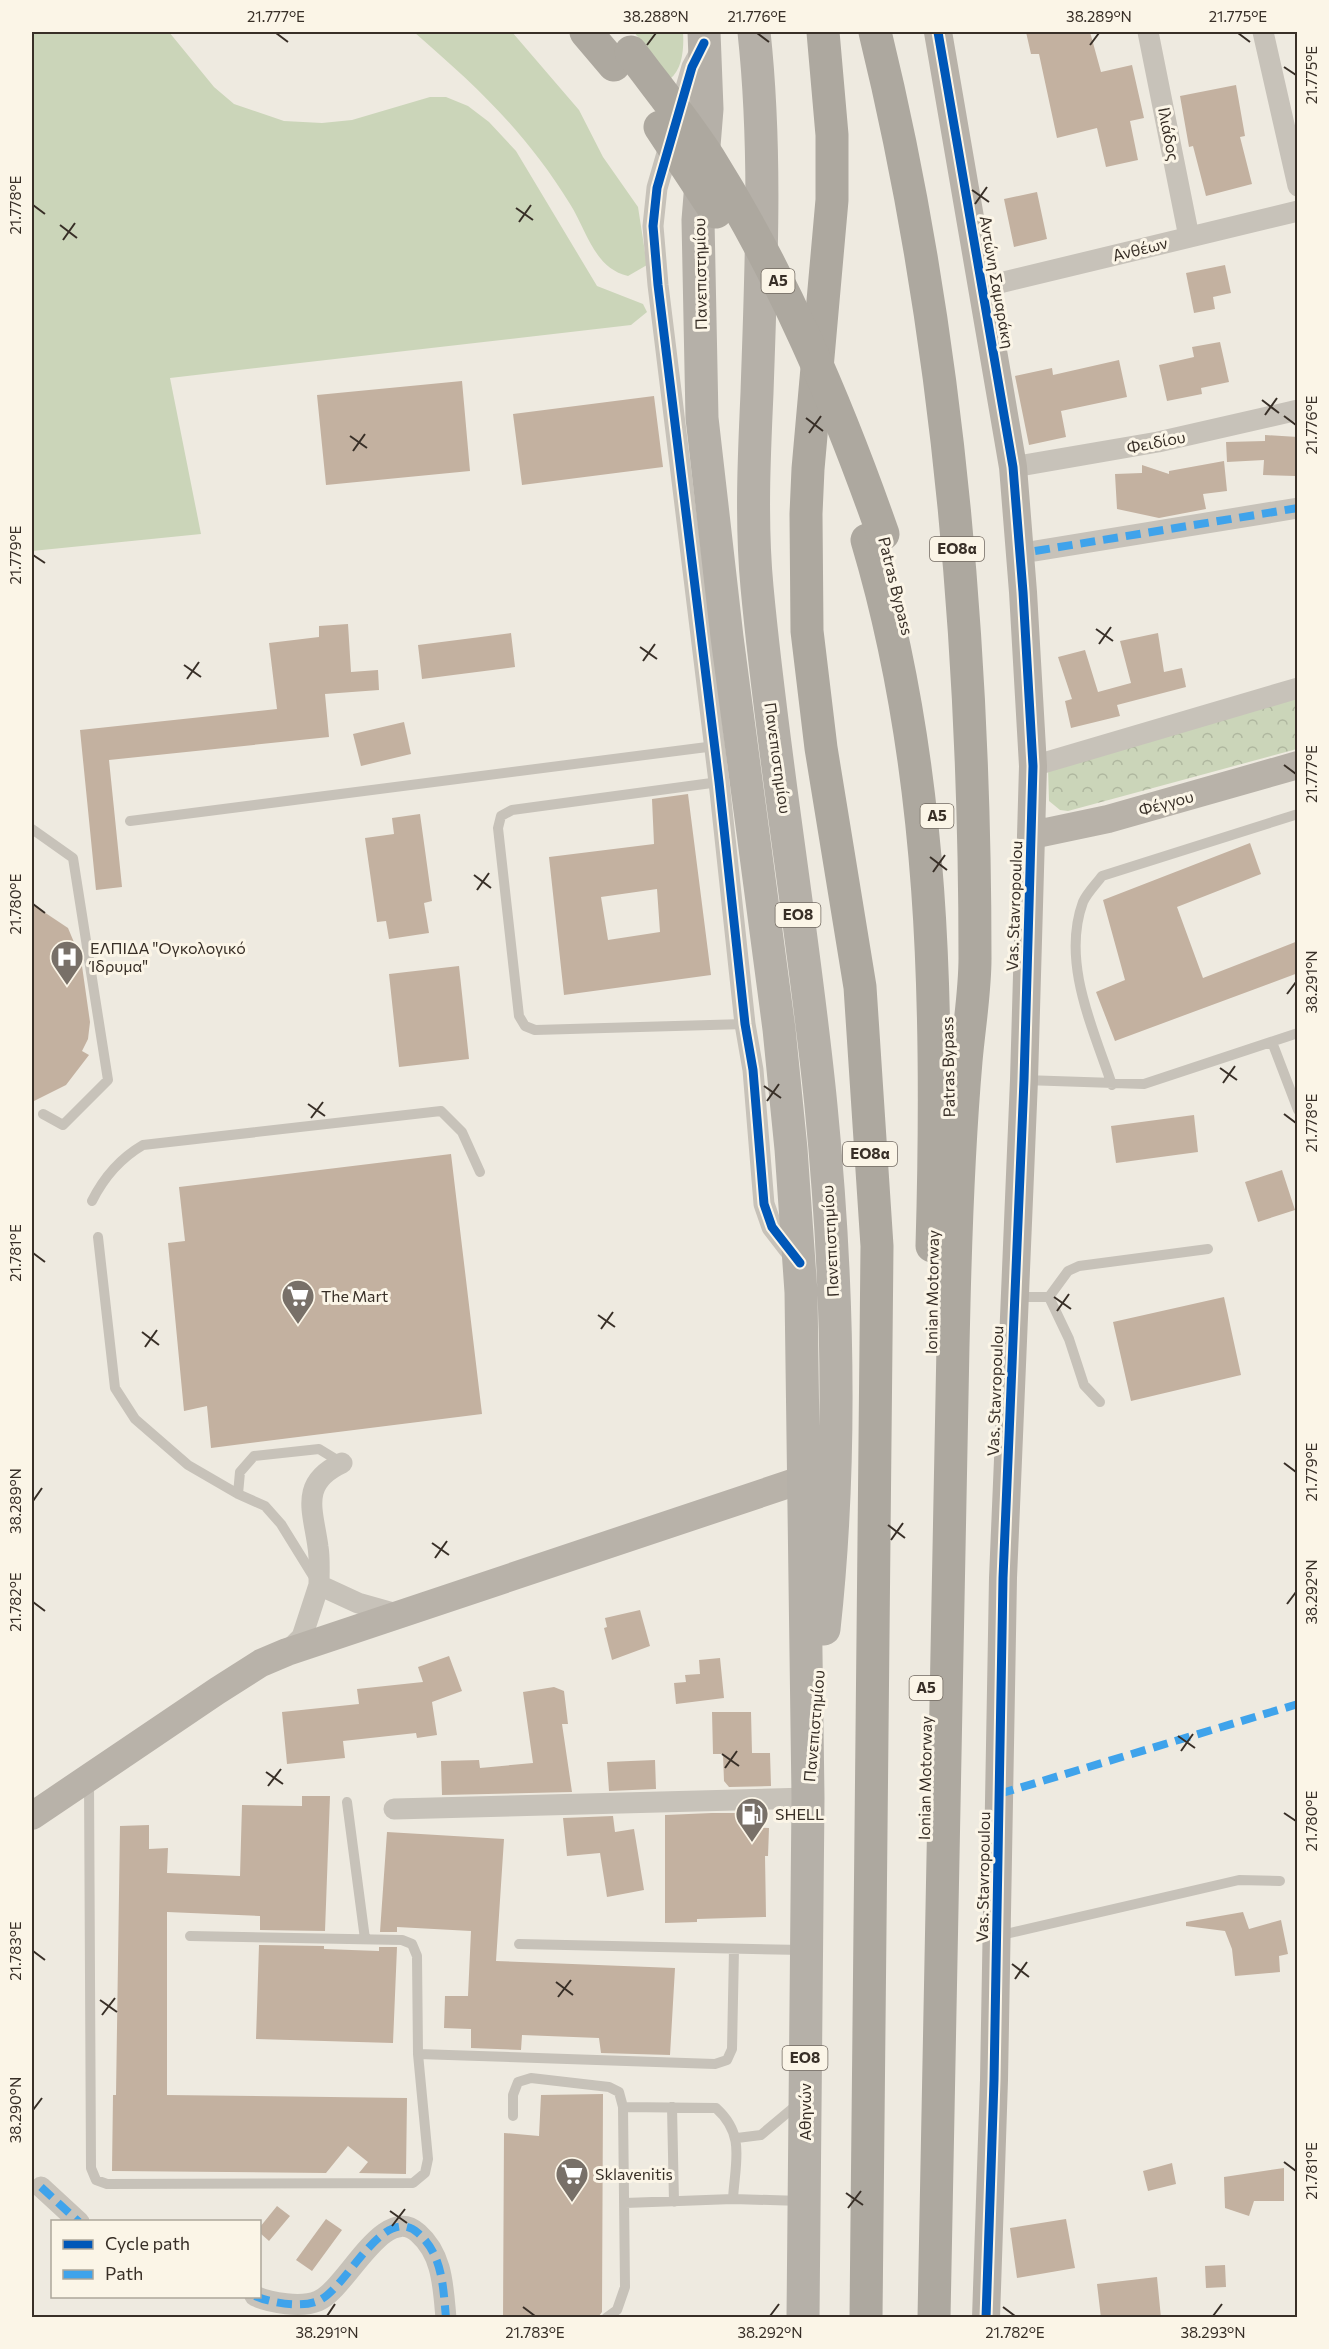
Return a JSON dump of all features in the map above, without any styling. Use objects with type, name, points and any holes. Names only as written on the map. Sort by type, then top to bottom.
[{"type":"highway","name":"Patras Bypass","points":[[586,32],[619,50],[708,157],[774,273],[805,335],[833,401],[875,537],[901,595],[935,792],[947,990],[946,1103],[956,1208]]},
{"type":"highway","name":"ΕΟ8α","points":[[823,32],[832,135],[832,200],[808,469],[807,631],[821,748],[860,987],[877,1246],[866,2318]]},
{"type":"highway","name":"ΕΟ8α","points":[[875,32],[924,263],[952,484],[968,663],[975,966],[956,1208]]},
{"type":"highway","name":"Patras Bypass","points":[[875,537],[920,797],[931,941],[933,1059]]},
{"type":"highway","name":"Ionian Motorway","points":[[914,2318],[936,1128],[933,1059]]},
{"type":"highway","name":"Ionian Motorway","points":[[933,2318],[956,1208]]},
{"type":"main road","name":"Πανεπιστημίου","points":[[754,32],[762,122],[764,195],[755,442],[756,583],[823,1127],[834,1301],[835,1468],[829,1576],[808,1798]]},
{"type":"main road","name":"Πανεπιστημίου","points":[[704,37],[707,109],[698,220],[702,418],[724,615],[779,1029],[800,1263],[808,1798]]},
{"type":"main road","name":"Αθηνών","points":[[802,2318],[808,1798]]},
{"type":"street","name":"Αντώνη Σαμαράκη","points":[[938,32],[1012,467]]},
{"type":"street","name":"Ιλιάδος","points":[[1148,32],[1189,237]]},
{"type":"street","points":[[1263,32],[1288,107],[1298,186]]},
{"type":"street","points":[[704,37],[692,67],[663,167],[653,226],[657,285],[715,746],[745,1024],[753,1070],[767,1216],[777,1236],[800,1263]]},
{"type":"street","name":"Ανθέων","points":[[983,286],[1298,211]]},
{"type":"street","name":"Φειδίου","points":[[1012,467],[1158,442],[1298,410]]},
{"type":"street","name":"Vas. Stavropoulou","points":[[986,2318],[997,1936],[1002,1578],[1024,1080],[1033,766],[1023,592],[1012,467]]},
{"type":"street","points":[[1035,550],[1298,508]]},
{"type":"street","points":[[1033,766],[1298,688]]},
{"type":"street","name":"Φέγγου","points":[[1032,835],[1108,819],[1298,765]]},
{"type":"street","points":[[287,1652],[302,1638],[319,1585],[318,1549],[310,1502],[317,1481],[328,1469],[342,1463]]},
{"type":"street","points":[[32,1816],[235,1680],[287,1652],[835,1468]]},
{"type":"street","points":[[319,1585],[358,1603],[397,1614]]},
{"type":"street","points":[[394,1809],[808,1798]]},
{"type":"street","points":[[41,2187],[77,2220]]},
{"type":"street","points":[[261,2297],[295,2303],[317,2301],[332,2291],[384,2231],[399,2225],[413,2229],[434,2253],[442,2276],[446,2318]]},
{"type":"lane","points":[[130,821],[715,746]]},
{"type":"lane","points":[[719,782],[512,810],[501,816],[498,828],[519,1016],[525,1026],[535,1030],[745,1024]]},
{"type":"lane","points":[[1112,1085],[1085,1006],[1074,941],[1084,901],[1102,876],[1298,814]]},
{"type":"lane","points":[[32,829],[73,858],[108,1080],[63,1125],[43,1114]]},
{"type":"lane","points":[[1024,1080],[1112,1085],[1144,1084],[1298,1033]]},
{"type":"lane","points":[[1272,1042],[1298,1110]]},
{"type":"lane","points":[[92,1201],[115,1166],[126,1155],[143,1145],[441,1111],[462,1132],[480,1172]]},
{"type":"lane","points":[[98,1237],[115,1388],[135,1419],[188,1466],[264,1506],[281,1524],[319,1585]]},
{"type":"lane","points":[[1048,1297],[1068,1271],[1079,1266],[1208,1249]]},
{"type":"lane","points":[[1014,1297],[1048,1297]]},
{"type":"lane","points":[[1048,1297],[1069,1339],[1083,1385],[1100,1402]]},
{"type":"lane","points":[[238,1494],[240,1472],[254,1456],[319,1449],[342,1463]]},
{"type":"lane","points":[[88,1777],[91,2168],[96,2180],[107,2184],[412,2183],[425,2173],[428,2159],[418,2054],[417,1956],[412,1944],[402,1940],[190,1936]]},
{"type":"lane","points":[[347,1802],[365,1939]]},
{"type":"lane","points":[[997,1936],[1239,1880],[1280,1881]]},
{"type":"lane","points":[[519,1944],[807,1950]]},
{"type":"lane","points":[[418,2054],[715,2064],[727,2060],[732,2049],[734,1948]]},
{"type":"lane","points":[[513,2116],[513,2095],[518,2082],[531,2078],[609,2087],[619,2092],[623,2107],[625,2287],[617,2310],[606,2318]]},
{"type":"lane","points":[[736,2138],[762,2135],[805,2098]]},
{"type":"lane","points":[[623,2107],[716,2108],[730,2121],[736,2138],[733,2199]]},
{"type":"lane","points":[[672,2107],[674,2202]]},
{"type":"lane","points":[[625,2203],[733,2199],[804,2202]]},
{"type":"green space","points":[[32,32],[169,32],[214,87],[234,104],[284,121],[322,123],[352,120],[430,97],[446,97],[468,106],[489,122],[516,151],[597,286],[643,304],[647,312],[631,325],[170,378],[201,534],[32,551]]},
{"type":"green space","points":[[414,32],[512,32],[579,110],[603,157],[638,207],[647,265],[628,276],[616,272],[599,257],[570,204],[536,154],[479,91]]},
{"type":"green space","points":[[634,32],[683,32],[680,64],[670,79]]},
{"type":"green space","points":[[1297,696],[1297,749],[1068,811],[1060,810],[1049,801],[1048,768]]},
{"type":"building","points":[[1026,32],[1090,32],[1101,72],[1132,65],[1144,118],[1130,121],[1138,160],[1106,167],[1097,128],[1057,138],[1039,54],[1031,54]]},
{"type":"building","points":[[1236,85],[1245,136],[1240,137],[1252,184],[1206,196],[1193,146],[1189,147],[1180,96]]},
{"type":"building","points":[[1037,192],[1047,239],[1014,247],[1004,199]]},
{"type":"building","points":[[1225,265],[1231,293],[1213,297],[1215,309],[1194,313],[1186,273]]},
{"type":"building","points":[[1220,342],[1229,382],[1201,388],[1202,394],[1167,401],[1159,365],[1194,357],[1192,347]]},
{"type":"building","points":[[1119,360],[1127,397],[1061,411],[1066,437],[1029,445],[1015,376],[1052,368],[1053,375]]},
{"type":"building","points":[[462,381],[470,471],[326,485],[317,395]]},
{"type":"building","points":[[654,396],[663,467],[522,485],[513,414]]},
{"type":"building","points":[[1265,435],[1298,437],[1295,476],[1263,475],[1264,460],[1227,462],[1226,442],[1265,441]]},
{"type":"building","points":[[1224,461],[1227,491],[1203,494],[1206,509],[1159,518],[1117,509],[1115,474],[1142,473],[1142,465],[1169,474],[1169,471]]},
{"type":"building","points":[[348,624],[351,672],[378,670],[379,690],[325,694],[329,737],[109,760],[122,887],[96,890],[80,730],[277,709],[269,643],[319,637],[319,626]]},
{"type":"building","points":[[511,633],[515,667],[422,679],[418,645]]},
{"type":"building","points":[[1158,633],[1164,672],[1182,668],[1186,687],[1117,705],[1120,716],[1071,728],[1065,701],[1072,699],[1058,657],[1085,650],[1098,692],[1131,683],[1120,641]]},
{"type":"building","points":[[404,722],[411,754],[361,766],[353,734]]},
{"type":"building","points":[[688,794],[711,975],[564,995],[549,857],[654,844],[652,799]],"holes":[[[657,889],[660,932],[608,940],[601,897]]]},
{"type":"building","points":[[420,814],[432,901],[424,903],[429,933],[389,939],[386,921],[377,922],[365,838],[394,834],[392,818]]},
{"type":"building","points":[[1250,843],[1261,874],[1177,907],[1203,978],[1298,941],[1298,973],[1115,1041],[1096,992],[1125,980],[1103,900]]},
{"type":"building","points":[[32,904],[68,928],[81,959],[90,1022],[88,1039],[82,1051],[89,1055],[66,1085],[32,1102]]},
{"type":"building","points":[[459,966],[469,1059],[399,1067],[389,974]]},
{"type":"building","points":[[1194,1115],[1198,1152],[1116,1163],[1111,1126]]},
{"type":"building","points":[[451,1154],[482,1414],[211,1448],[207,1406],[184,1411],[168,1243],[185,1241],[179,1187]]},
{"type":"building","points":[[1282,1170],[1295,1210],[1258,1222],[1245,1182]]},
{"type":"building","points":[[1224,1297],[1241,1375],[1131,1401],[1113,1322]]},
{"type":"building","points":[[640,1610],[650,1646],[612,1660],[604,1628],[607,1627],[605,1618]]},
{"type":"building","points":[[449,1656],[462,1691],[432,1702],[437,1735],[417,1738],[416,1733],[343,1741],[345,1758],[287,1764],[282,1712],[359,1704],[357,1689],[423,1682],[418,1667]]},
{"type":"building","points":[[720,1658],[724,1698],[676,1704],[674,1683],[686,1682],[685,1675],[700,1674],[699,1660]]},
{"type":"building","points":[[554,1687],[564,1691],[568,1724],[562,1724],[572,1792],[442,1795],[441,1761],[479,1760],[480,1768],[533,1763],[523,1692]]},
{"type":"building","points":[[712,1712],[751,1712],[752,1753],[770,1753],[771,1786],[729,1787],[724,1781],[723,1754],[713,1754]]},
{"type":"building","points":[[655,1760],[656,1789],[609,1791],[607,1762]]},
{"type":"building","points":[[302,1796],[330,1796],[325,1931],[260,1930],[260,1916],[167,1912],[167,2095],[407,2098],[406,2174],[359,2173],[368,2162],[348,2146],[326,2173],[112,2171],[113,2095],[116,2095],[120,1826],[149,1825],[149,1849],[168,1848],[167,1873],[240,1876],[242,1805],[302,1806]]},
{"type":"building","points":[[742,1813],[741,1827],[769,1828],[768,1856],[765,1856],[766,1917],[697,1919],[697,1922],[665,1923],[665,1815]]},
{"type":"building","points":[[613,1816],[615,1832],[634,1829],[644,1890],[607,1897],[600,1853],[567,1856],[563,1818]]},
{"type":"building","points":[[387,1832],[504,1839],[496,1961],[675,1968],[670,2055],[601,2053],[599,2038],[522,2035],[521,2050],[471,2048],[471,2029],[444,2028],[445,1996],[468,1996],[471,1931],[397,1927],[397,1932],[380,1932]]},
{"type":"building","points":[[1243,1912],[1249,1929],[1281,1920],[1288,1954],[1279,1956],[1280,1972],[1235,1976],[1232,1949],[1225,1931],[1186,1926],[1186,1922]]},
{"type":"building","points":[[259,1945],[324,1946],[324,1949],[379,1951],[379,1947],[397,1947],[393,2043],[256,2039]]},
{"type":"building","points":[[603,2094],[602,2312],[599,2316],[588,2318],[503,2318],[504,2133],[539,2136],[541,2095]]},
{"type":"building","points":[[1172,2163],[1176,2184],[1148,2191],[1143,2171]]},
{"type":"building","points":[[1284,2168],[1284,2201],[1254,2201],[1249,2216],[1225,2208],[1224,2177]]},
{"type":"building","points":[[277,2206],[290,2216],[269,2241],[261,2234],[261,2226]]},
{"type":"building","points":[[326,2219],[342,2230],[312,2271],[296,2260]]},
{"type":"building","points":[[1066,2219],[1075,2268],[1017,2278],[1010,2228]]},
{"type":"building","points":[[1225,2265],[1226,2287],[1206,2288],[1205,2266]]},
{"type":"building","points":[[1157,2277],[1161,2318],[1101,2318],[1097,2284]]},
{"type":"marked path","points":[[1035,551],[1298,508]]},
{"type":"marked path","points":[[999,1794],[1298,1704]]},
{"type":"marked path","points":[[41,2187],[77,2220]]},
{"type":"marked path","points":[[261,2298],[286,2304],[318,2301],[341,2281],[379,2238],[392,2229],[405,2227],[418,2233],[437,2261],[446,2318]]},
{"type":"cycle path","points":[[938,32],[1013,467],[1033,766],[1024,1080],[1003,1578],[994,2080],[986,2318]]},
{"type":"cycle path","points":[[704,43],[692,67],[657,188],[653,226],[658,285],[719,782],[745,1024],[753,1070],[764,1204],[772,1227],[800,1263]]},
{"type":"place","name":"ΕΛΠΙΔΑ \"Ογκολογικό Ίδρυμα\"","points":[[67,986]]},
{"type":"place","name":"The Mart","points":[[298,1325]]},
{"type":"place","name":"SHELL","points":[[752,1843]]},
{"type":"place","name":"Sklavenitis","points":[[572,2203]]}]
